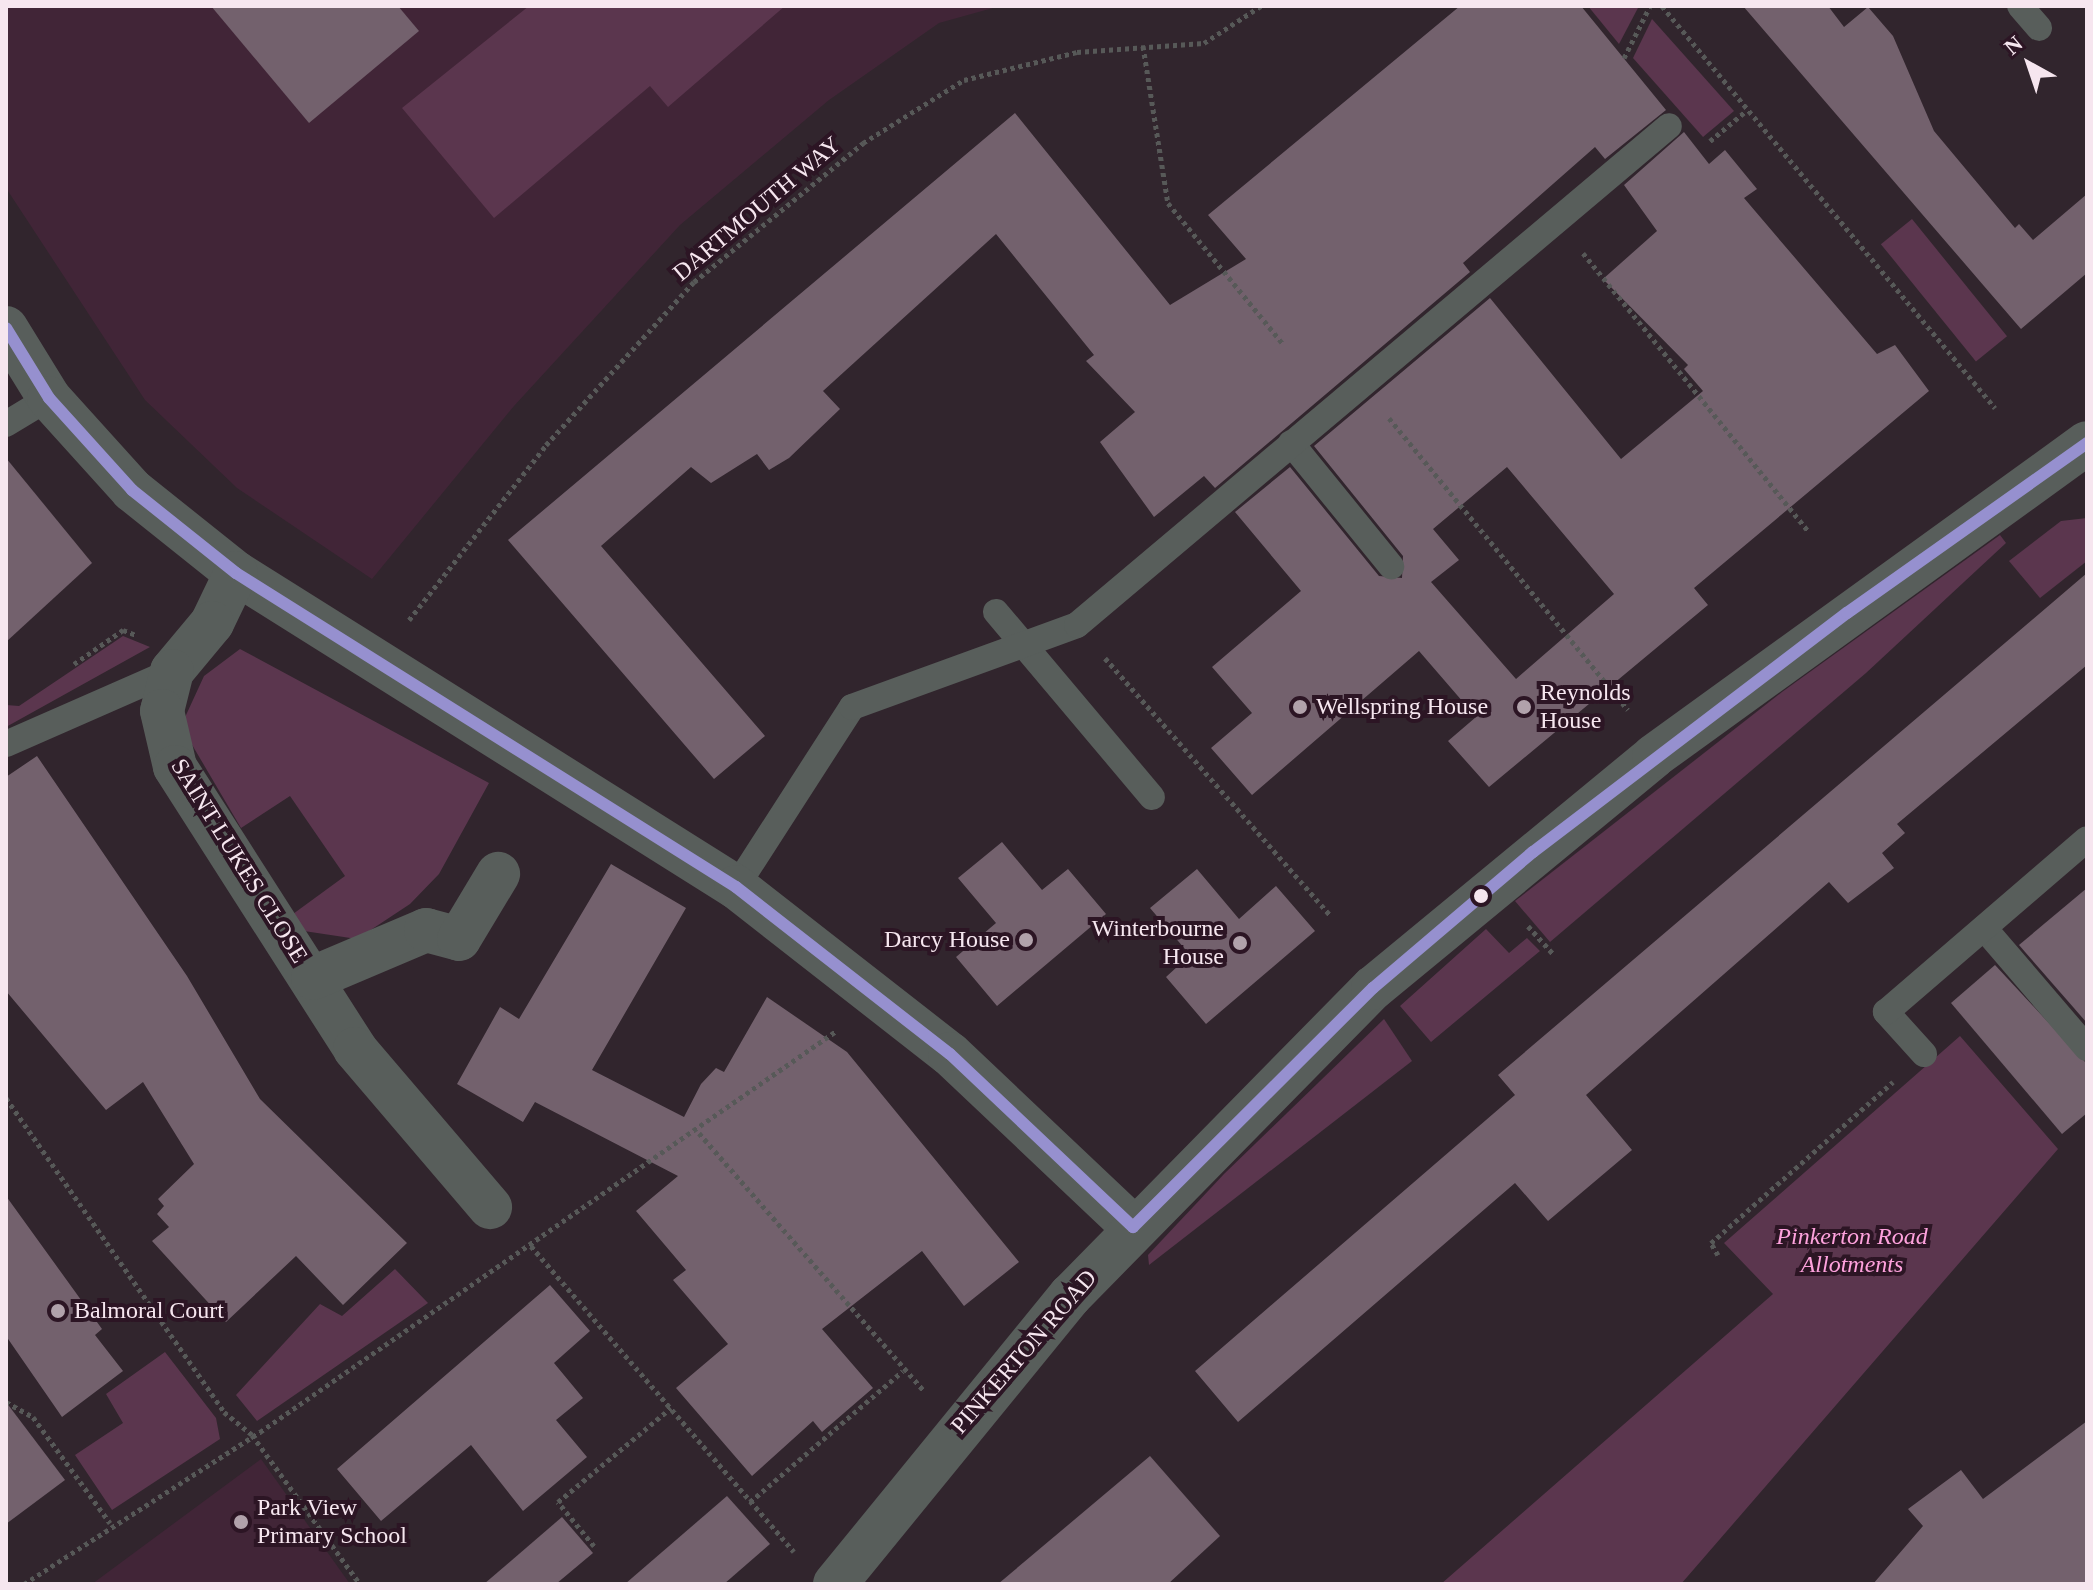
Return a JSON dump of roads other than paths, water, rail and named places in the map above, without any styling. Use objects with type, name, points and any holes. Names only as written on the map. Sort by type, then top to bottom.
[{"type":"street","points":[[6,328],[49,398],[132,490],[236,573],[736,887],[950,1054],[1133,1227]]},
{"type":"street","name":"PINKERTON ROAD","points":[[820,1574],[1133,1227],[1373,988],[1533,852],[1847,613],[2087,443]]},
{"type":"street","name":"SAINT LUKES CLOSE","points":[[236,573],[212,623],[172,671],[162,711],[175,767],[313,978],[355,1049],[490,1207]]},
{"type":"street","name":"SAINT LUKES CLOSE","points":[[313,978],[426,930],[459,939],[498,874]]},
{"type":"lane","points":[[2020,6],[2039,28]]},
{"type":"lane","points":[[736,887],[852,707],[1027,649],[1077,625],[1669,126]]},
{"type":"lane","points":[[6,424],[49,398]]},
{"type":"lane","points":[[1291,443],[1391,566]]},
{"type":"lane","points":[[996,612],[1152,797]]},
{"type":"lane","points":[[6,744],[172,671]]},
{"type":"lane","points":[[1924,1054],[1886,1012],[2087,839]]},
{"type":"lane","points":[[1984,928],[2087,1048]]},
{"type":"place","name":"Wellspring House","points":[[1300,707]]},
{"type":"place","name":"Reynolds House","points":[[1524,707]]},
{"type":"place","name":"Darcy House","points":[[1026,940]]},
{"type":"place","name":"Winterbourne House","points":[[1240,943]]},
{"type":"place","name":"Balmoral Court","points":[[58,1311]]},
{"type":"place","name":"Park View Primary School","points":[[241,1522]]},
{"type":"park label","name":"Pinkerton Road Allotments","points":[[1852,1251]]}]
